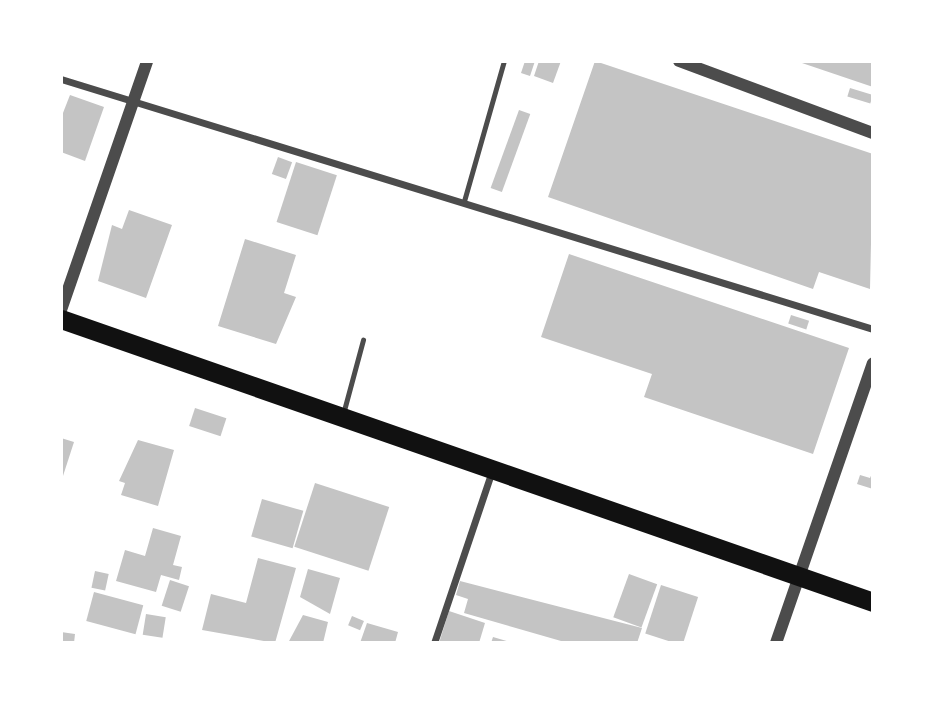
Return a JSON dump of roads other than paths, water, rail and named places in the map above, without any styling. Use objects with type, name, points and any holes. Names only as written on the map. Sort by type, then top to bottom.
[{"type":"highway","points":[[61,319],[873,602]]},
{"type":"street","points":[[61,310],[147,61]]},
{"type":"street","points":[[679,61],[873,134]]},
{"type":"street","points":[[61,79],[873,329]]},
{"type":"street","points":[[776,643],[873,363]]},
{"type":"street","points":[[434,643],[492,470]]},
{"type":"lane","points":[[464,201],[505,61]]},
{"type":"lane","points":[[343,416],[363,340]]}]
